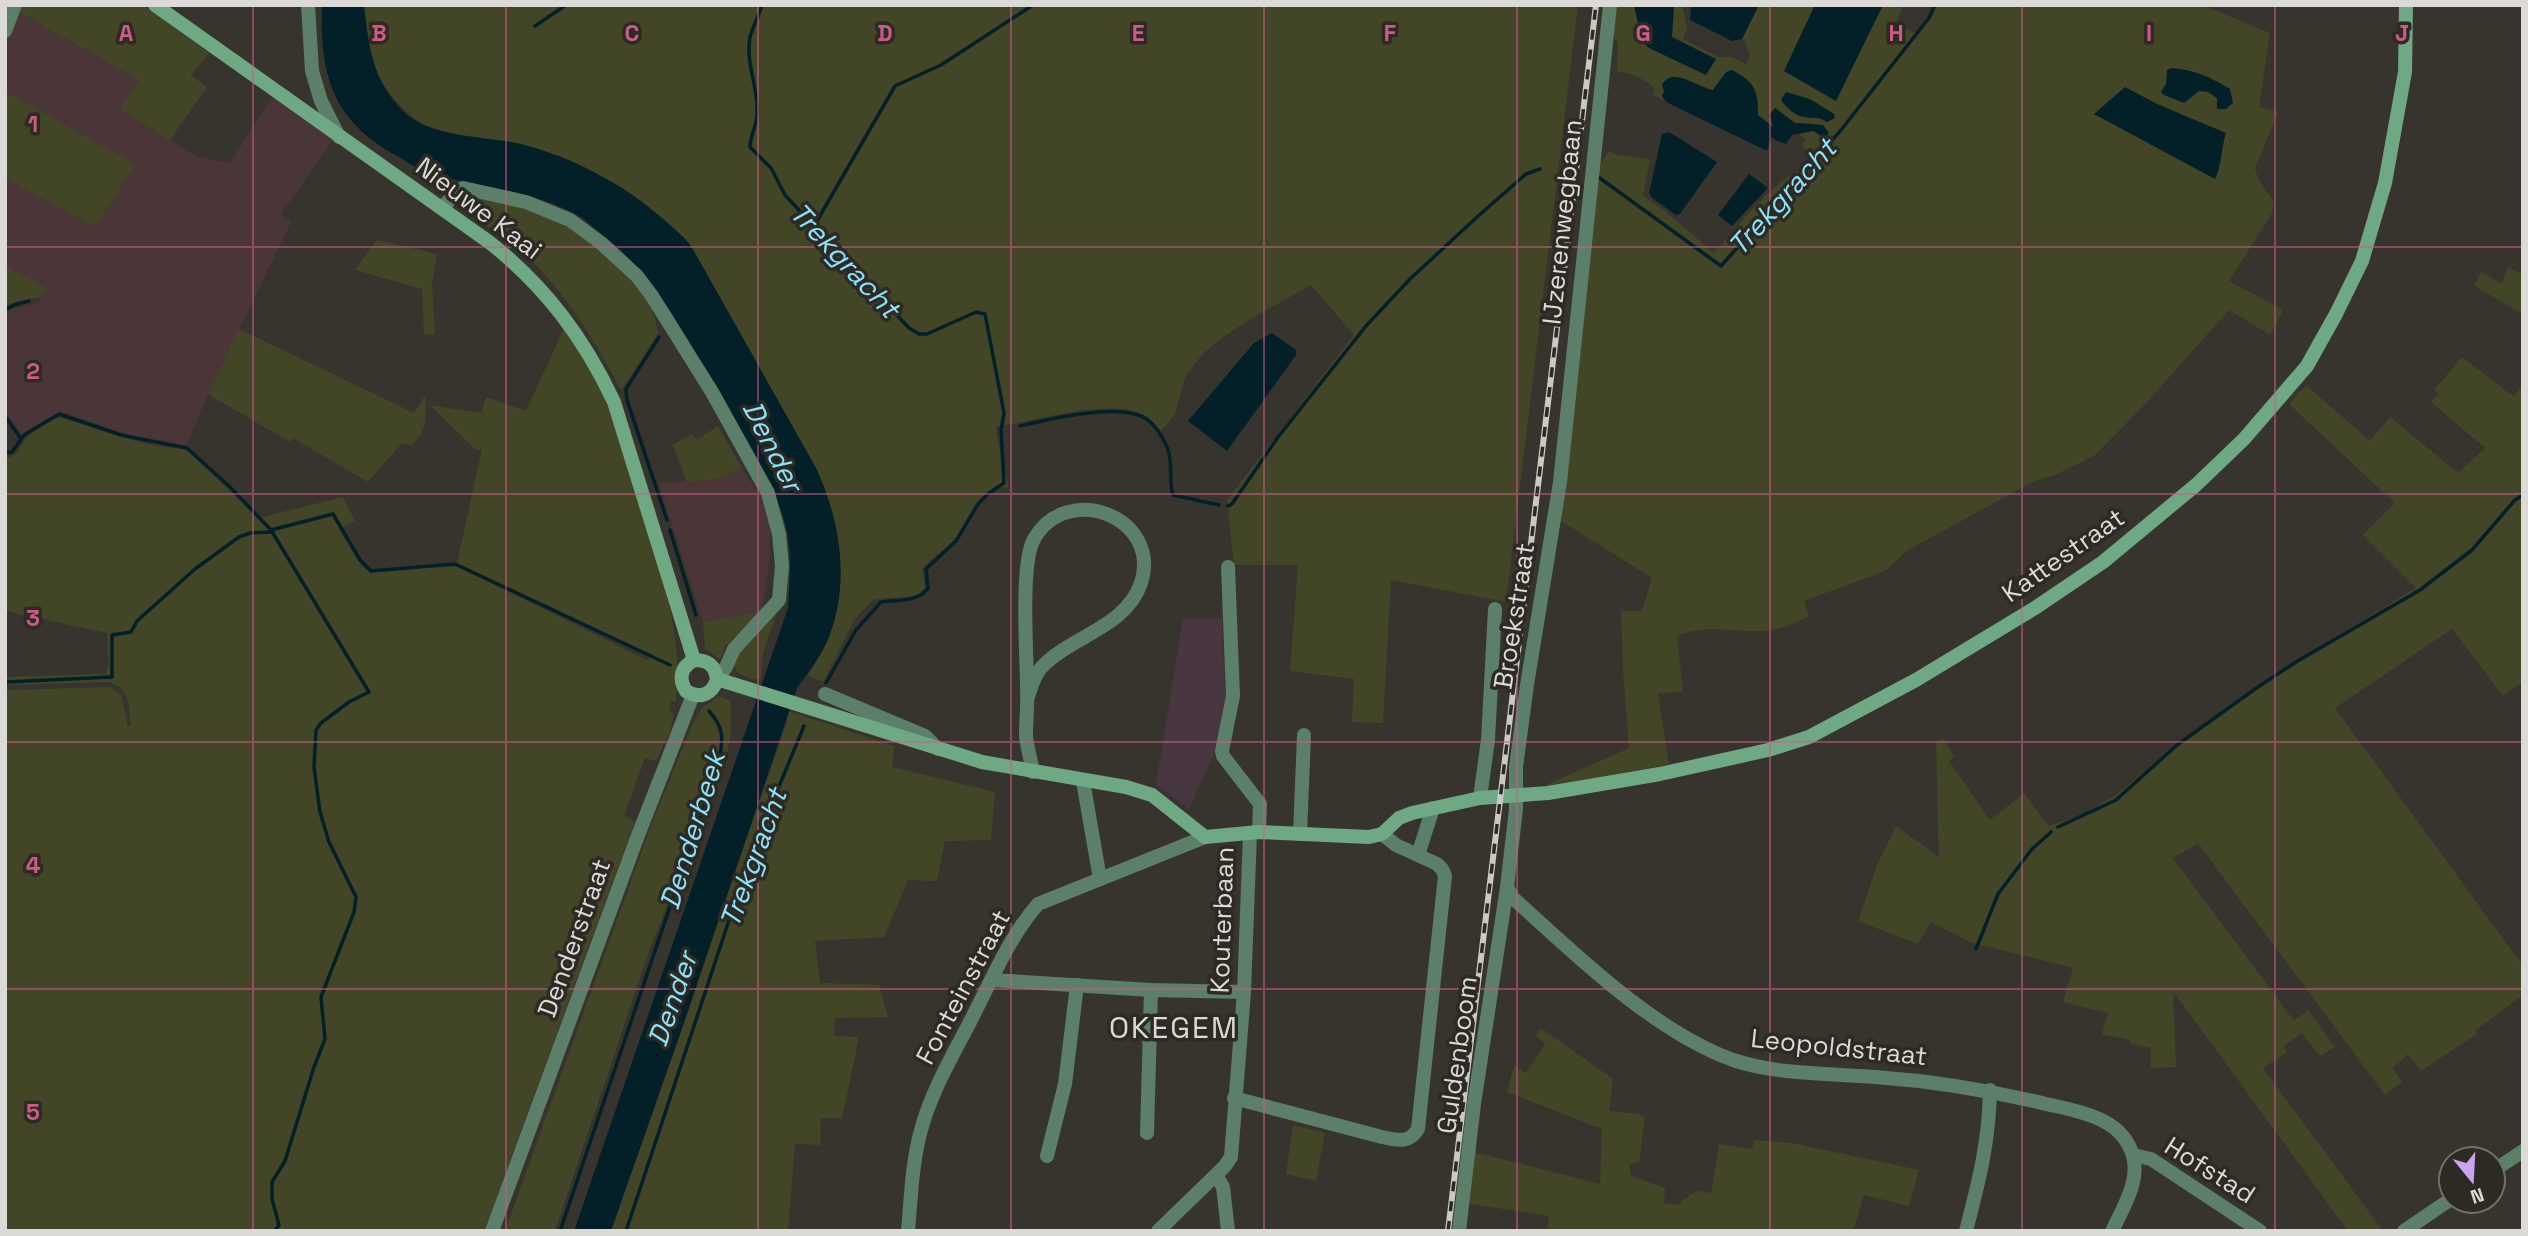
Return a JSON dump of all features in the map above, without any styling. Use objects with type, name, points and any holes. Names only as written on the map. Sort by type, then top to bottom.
[{"type":"main road","name":"Nieuwe Kaai","points":[[155,5],[489,242],[533,280],[567,320],[596,364],[614,402],[694,660]]},
{"type":"main road","name":"Kattestraat","points":[[1382,834],[1399,818],[1433,808],[1480,798],[1548,793],[1660,774],[1768,750],[1809,737],[1916,680],[2035,608],[2103,562],[2196,485],[2244,439],[2306,366],[2336,314],[2362,261],[2385,183],[2406,72],[2406,5]]},
{"type":"main road","points":[[694,660],[703,660],[711,664],[718,679],[709,693],[693,695],[687,691],[681,677],[683,670],[694,660]]},
{"type":"main road","points":[[718,679],[982,762],[1126,787],[1152,795],[1205,837],[1254,832],[1369,837],[1382,834]]},
{"type":"street","points":[[5,31],[15,5]]},
{"type":"street","points":[[308,5],[312,71],[339,137]]},
{"type":"street","name":"IJzerenwegbaan","points":[[1563,444],[1610,5]]},
{"type":"street","points":[[300,109],[325,98]]},
{"type":"street","points":[[442,208],[463,188],[526,202],[570,220],[584,229],[637,276],[712,392],[768,493],[779,534],[781,555],[779,600],[734,649],[718,679]]},
{"type":"street","name":"Broekstraat","points":[[1516,796],[1516,767],[1555,522],[1563,444]]},
{"type":"street","points":[[1027,697],[1039,670],[1060,653],[1122,614],[1140,585],[1143,557],[1138,540],[1128,526],[1106,512],[1082,509],[1060,514],[1044,526],[1033,540],[1026,579],[1027,735],[1033,772]]},
{"type":"street","name":"Kouterbaan","points":[[1158,1231],[1231,1157],[1254,832],[1260,804],[1223,756],[1222,751],[1233,696],[1228,567]]},
{"type":"street","points":[[1480,798],[1488,740],[1496,609]]},
{"type":"street","points":[[825,694],[925,736],[938,748]]},
{"type":"street","name":"Denderstraat","points":[[492,1231],[646,814],[693,695]]},
{"type":"street","points":[[1017,769],[1027,735]]},
{"type":"street","points":[[1300,834],[1304,735]]},
{"type":"street","points":[[1083,781],[1100,879]]},
{"type":"street","points":[[1507,887],[1517,808],[1516,796]]},
{"type":"street","points":[[1418,855],[1433,808]]},
{"type":"street","points":[[1234,1098],[1381,1137],[1402,1141],[1415,1135],[1418,1129],[1440,931],[1444,890],[1442,869],[1396,845],[1382,834]]},
{"type":"street","name":"Fonteinstraat","points":[[908,1231],[920,1131],[933,1094],[1006,949],[1038,904],[1205,837]]},
{"type":"street","name":"Leopoldstraat","points":[[1507,887],[1513,898],[1593,971],[1650,1014],[1712,1051],[1751,1065],[1779,1070],[1929,1081],[1990,1090],[2082,1111],[2103,1120],[2127,1141],[2133,1155]]},
{"type":"street","name":"Guldenboom","points":[[1459,1231],[1474,1104],[1507,887]]},
{"type":"street","points":[[992,980],[1151,990],[1244,992]]},
{"type":"street","points":[[1047,1156],[1065,1084],[1077,985]]},
{"type":"street","points":[[1147,1133],[1151,990]]},
{"type":"street","points":[[1966,1231],[1989,1128],[1990,1090]]},
{"type":"street","points":[[2507,1162],[2523,1151]]},
{"type":"street","points":[[2112,1231],[2132,1185],[2133,1155]]},
{"type":"street","name":"Hofstad","points":[[2133,1155],[2151,1159],[2260,1231]]},
{"type":"street","points":[[1216,1175],[1223,1187],[1228,1231]]},
{"type":"street","points":[[2404,1231],[2437,1209]]},
{"type":"shaded area","points":[[19,12],[139,80],[121,110],[198,157],[230,163],[274,95],[334,138],[281,214],[291,222],[208,394],[186,446],[135,437],[66,413],[58,413],[22,434],[5,411],[5,313],[37,303],[46,289],[5,266],[5,178],[95,227],[134,164],[5,91],[5,39],[12,32]]},
{"type":"shaded area","points":[[742,469],[766,504],[770,522],[770,557],[762,611],[703,622],[659,483],[718,479]]},
{"type":"shaded area","points":[[1183,618],[1222,619],[1226,712],[1218,745],[1189,809],[1156,785]]},
{"type":"green space","points":[[21,5],[143,5],[209,53],[191,75],[207,87],[169,141],[120,110],[139,80],[19,12]]},
{"type":"green space","points":[[364,5],[1578,5],[1506,602],[1391,580],[1383,723],[1352,722],[1354,679],[1290,671],[1298,565],[1234,565],[1227,500],[1354,335],[1311,285],[1238,327],[1211,346],[1185,378],[1172,419],[1160,431],[1144,415],[1112,408],[1072,412],[997,426],[996,433],[1009,488],[998,488],[981,498],[952,542],[922,568],[925,588],[917,596],[874,599],[854,620],[823,682],[808,675],[832,625],[838,599],[839,547],[827,494],[816,468],[689,243],[639,199],[613,182],[426,126],[416,119],[391,95],[378,76],[369,48]]},
{"type":"green space","points":[[1615,5],[1634,5],[1642,41],[1715,59],[1672,37],[1674,5],[1682,5],[1687,28],[1683,39],[1718,57],[1731,57],[1746,64],[1750,56],[1746,42],[1742,39],[1759,5],[1815,5],[1784,71],[1835,100],[1883,5],[1904,5],[1895,24],[1918,34],[1934,5],[2202,5],[2270,33],[2259,107],[2278,112],[2255,169],[2260,183],[2274,201],[2272,213],[2229,281],[2283,310],[2270,335],[2229,310],[2147,402],[2094,456],[2055,475],[2036,480],[1908,550],[1885,571],[1804,601],[1809,616],[1772,630],[1713,629],[1677,636],[1683,692],[1658,693],[1669,765],[1544,786],[1629,748],[1621,611],[1642,611],[1652,578],[1558,519],[1594,172],[1609,151],[1618,155],[1650,159],[1643,196],[1714,253],[1775,187],[1789,176],[1821,159],[1802,147],[1805,139],[1798,134],[1813,131],[1814,124],[1795,123],[1775,109],[1774,129],[1758,115],[1758,99],[1721,78],[1713,90],[1703,86],[1664,91],[1662,96],[1666,102],[1653,95],[1655,88],[1646,82],[1617,71],[1618,43],[1612,35]]},
{"type":"green space","points":[[5,91],[135,164],[95,227],[5,178]]},
{"type":"green space","points":[[465,196],[515,204],[564,222],[596,245],[637,285],[651,308],[658,334],[621,390],[587,331],[558,290],[516,248],[458,206],[458,202]]},
{"type":"green space","points":[[377,240],[437,254],[432,282],[435,335],[424,334],[422,289],[355,270]]},
{"type":"green space","points":[[5,266],[46,288],[41,297],[5,306]]},
{"type":"green space","points":[[2508,267],[2523,275],[2523,314],[2474,286],[2481,272],[2502,284]]},
{"type":"green space","points":[[564,328],[590,367],[602,392],[662,580],[677,651],[676,701],[671,701],[669,711],[674,713],[670,732],[656,761],[645,758],[624,816],[635,821],[484,1231],[5,1231],[5,690],[110,687],[121,695],[128,727],[131,726],[129,705],[124,693],[121,688],[108,682],[5,685],[5,677],[105,674],[109,665],[107,633],[5,611],[5,458],[16,453],[28,436],[39,427],[53,419],[62,418],[145,444],[187,450],[258,518],[343,497],[355,521],[339,529],[361,565],[368,571],[456,566],[649,661],[648,653],[457,563],[482,449],[476,450],[430,405],[481,413],[486,397],[526,411]]},
{"type":"green space","points":[[239,329],[414,413],[425,395],[426,416],[420,435],[411,445],[401,444],[368,482],[293,438],[290,442],[208,394]]},
{"type":"green space","points":[[2462,357],[2514,397],[2523,384],[2523,682],[2503,696],[2452,629],[2335,708],[2523,966],[2523,995],[2475,1031],[2477,1034],[2421,1071],[2408,1054],[2393,1068],[2402,1082],[2385,1095],[2198,843],[2173,858],[2294,1021],[2308,1010],[2335,1047],[2320,1056],[2302,1033],[2284,1046],[2287,1052],[2263,1068],[2383,1231],[2348,1231],[2173,991],[2176,1067],[2151,1068],[2151,1048],[2102,1034],[2108,1013],[2063,1002],[2073,968],[1972,943],[1931,922],[1918,944],[1858,921],[1877,865],[1896,826],[1939,857],[1936,742],[1943,738],[1954,756],[1949,761],[1990,820],[2024,793],[2048,826],[2082,815],[2119,793],[2184,738],[2255,687],[2416,588],[2363,535],[2395,503],[2289,404],[2306,385],[2370,441],[2390,417],[2458,473],[2485,448],[2431,402],[2439,394],[2434,390]]},
{"type":"green space","points":[[718,426],[742,469],[718,479],[687,482],[671,446],[692,434],[697,440]]},
{"type":"green space","points":[[778,609],[763,653],[761,678],[749,678],[736,669],[733,660]]},
{"type":"green space","points":[[762,611],[725,646],[720,659],[705,649],[703,622]]},
{"type":"green space","points":[[719,696],[731,701],[731,731],[727,756],[649,951],[555,1231],[505,1231],[652,823],[693,723],[702,708]]},
{"type":"green space","points":[[788,711],[894,746],[892,767],[995,792],[991,840],[945,841],[937,881],[908,880],[884,937],[815,941],[820,983],[879,985],[888,1017],[835,1018],[834,1036],[859,1037],[842,1118],[821,1118],[820,1145],[795,1144],[788,1231],[611,1231],[787,722]]},
{"type":"green space","points":[[1541,1028],[1613,1079],[1609,1111],[1639,1114],[1645,1118],[1639,1162],[1629,1165],[1631,1176],[1665,1188],[1664,1203],[1680,1205],[1697,1191],[1711,1193],[1719,1144],[1752,1149],[1754,1140],[1792,1143],[1919,1170],[1909,1206],[1864,1195],[1853,1231],[1547,1231],[1549,1216],[1465,1203],[1473,1152],[1600,1184],[1602,1129],[1507,1092],[1514,1065],[1526,1073],[1545,1044],[1536,1035]]},
{"type":"green space","points":[[1293,1125],[1325,1133],[1316,1181],[1286,1174]]},
{"type":"water","name":"Dender","points":[[322,5],[364,5],[370,49],[379,75],[393,100],[415,121],[460,135],[521,144],[559,156],[613,182],[646,205],[683,237],[694,251],[816,468],[832,510],[841,576],[834,620],[824,648],[797,688],[611,1231],[574,1231],[788,608],[788,537],[777,499],[756,456],[671,312],[640,271],[623,252],[590,224],[559,206],[421,170],[375,143],[358,128],[334,94],[323,53]]},
{"type":"water","points":[[1634,5],[1674,5],[1672,37],[1716,59],[1706,75],[1649,48],[1642,41]]},
{"type":"water","points":[[1691,5],[1759,5],[1742,39],[1732,41],[1690,20]]},
{"type":"water","points":[[1815,5],[1883,5],[1836,101],[1784,71]]},
{"type":"water","points":[[2172,68],[2195,72],[2230,89],[2233,103],[2226,109],[2217,109],[2217,98],[2208,92],[2199,91],[2184,103],[2164,95],[2161,92],[2166,84],[2167,70]]},
{"type":"water","points":[[1732,70],[1754,88],[1758,115],[1773,127],[1769,115],[1775,108],[1795,123],[1823,125],[1829,133],[1825,138],[1813,131],[1792,135],[1786,144],[1772,137],[1767,151],[1666,102],[1662,96],[1662,85],[1666,79],[1679,77],[1713,90],[1726,72]]},
{"type":"water","points":[[2125,87],[2157,104],[2226,133],[2215,179],[2094,114]]},
{"type":"water","points":[[1786,92],[1810,99],[1834,114],[1835,118],[1827,122],[1797,115],[1781,100]]},
{"type":"water","points":[[1669,132],[1717,162],[1680,214],[1676,215],[1649,193],[1662,134]]},
{"type":"water","points":[[1749,174],[1768,188],[1732,226],[1718,215]]},
{"type":"water","points":[[1272,333],[1296,350],[1296,355],[1227,451],[1188,421],[1254,343]]},
{"type":"waterway","points":[[535,26],[566,5]]},
{"type":"waterway","name":"Trekgracht","points":[[762,5],[751,33],[749,47],[757,105],[757,118],[750,147],[771,168],[785,195],[909,328],[919,334],[927,334],[976,312],[985,314],[1004,413],[1001,430],[1004,483],[978,504],[956,541],[926,569],[928,588],[924,593],[907,600],[881,602],[856,630],[826,683]]},
{"type":"waterway","points":[[814,226],[895,86],[941,65],[1033,5]]},
{"type":"waterway","name":"Trekgracht","points":[[1597,176],[1721,266],[1841,130],[1929,18],[1935,5]]},
{"type":"waterway","name":"Trekgracht","points":[[1228,506],[1278,437],[1366,326],[1409,280],[1477,217],[1526,174],[1540,169]]},
{"type":"waterway","points":[[5,310],[29,301]]},
{"type":"waterway","points":[[659,337],[626,389],[627,400],[667,520]]},
{"type":"waterway","name":"Trekgracht","points":[[1020,426],[1086,413],[1122,412],[1137,415],[1154,425],[1167,447],[1173,495],[1219,505]]},
{"type":"waterway","points":[[5,453],[12,452],[24,435],[59,414],[121,435],[187,448],[230,487],[271,530],[333,514],[360,560],[371,571],[455,564],[670,665]]},
{"type":"waterway","points":[[5,416],[21,439]]},
{"type":"waterway","points":[[2058,827],[2116,800],[2177,745],[2255,689],[2420,590],[2472,550],[2515,500],[2523,495]]},
{"type":"waterway","points":[[271,530],[369,692],[349,702],[321,723],[316,730],[314,767],[320,812],[329,842],[356,897],[354,912],[321,997],[325,1039],[285,1161],[272,1182],[272,1199],[279,1225],[275,1231]]},
{"type":"waterway","points":[[670,530],[696,615]]},
{"type":"waterway","points":[[5,682],[112,677],[112,635],[131,632],[137,621],[195,569],[239,537],[250,533],[273,532]]},
{"type":"waterway","name":"Denderbeek","points":[[560,1231],[719,762],[722,735],[718,723],[709,711]]},
{"type":"waterway","name":"Trekgracht","points":[[626,1231],[751,854],[804,726]]},
{"type":"waterway","points":[[1976,949],[1998,894],[2032,849],[2051,832]]},
{"type":"railway","points":[[1448,1231],[1596,5]]},
{"type":"district","name":"OKEGEM","points":[[1174,1027]]}]
